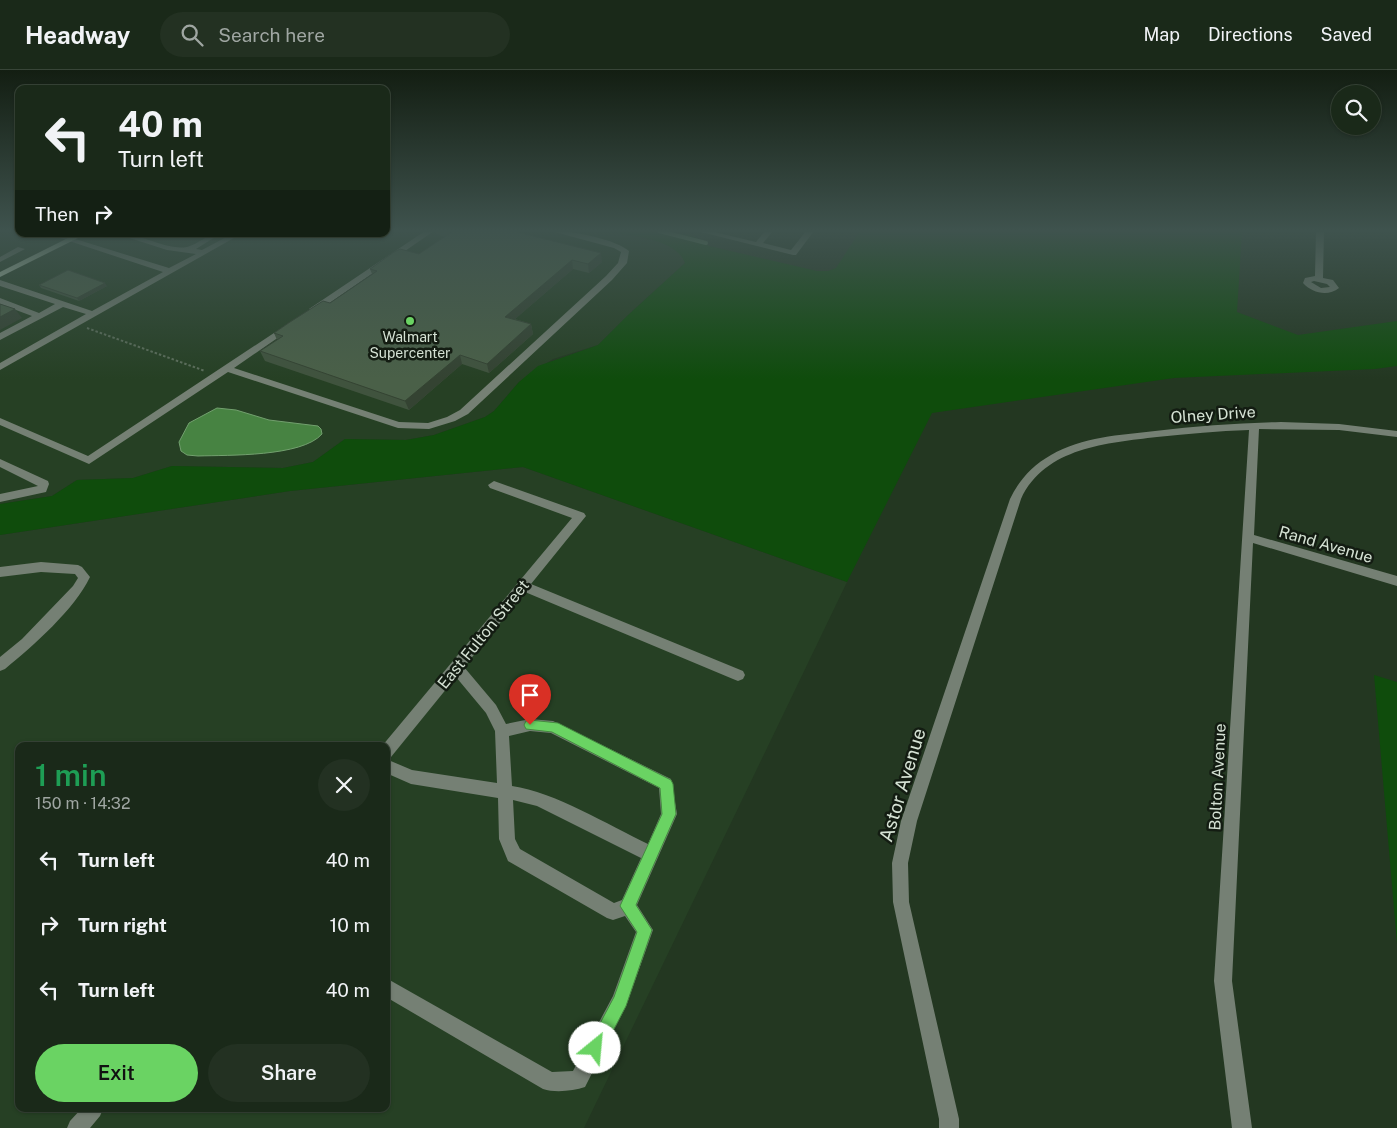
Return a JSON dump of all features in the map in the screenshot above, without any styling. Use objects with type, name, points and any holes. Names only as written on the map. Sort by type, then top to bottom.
[{"type":"street","points":[[0,367],[153,280]]},
{"type":"street","points":[[0,421],[89,460],[357,280]]},
{"type":"street","points":[[227,368],[398,425],[429,426],[451,419],[464,412],[606,280]]},
{"type":"street","points":[[0,283],[94,314]]},
{"type":"street","points":[[0,300],[19,289]]},
{"type":"street","points":[[0,300],[39,316]]},
{"type":"street","points":[[0,337],[62,304]]},
{"type":"street","points":[[0,355],[12,360]]},
{"type":"street","name":"Olney Drive","points":[[1039,469],[1060,454],[1092,443],[1135,436],[1211,428],[1307,426],[1370,429],[1397,434]]},
{"type":"street","name":"Bolton Avenue","points":[[1242,1128],[1223,980],[1254,427]]},
{"type":"street","points":[[0,463],[44,484],[42,489],[35,492],[0,498]]},
{"type":"street","name":"Astor Avenue","points":[[949,1128],[949,1119],[901,902],[900,863],[909,821],[1009,513],[1022,486],[1039,469]]},
{"type":"street","name":"East Fulton Street","points":[[390,747],[580,516],[494,485]]},
{"type":"street","name":"Rand Avenue","points":[[1247,537],[1397,581]]},
{"type":"street","points":[[0,665],[26,643],[78,589],[84,577],[78,570],[41,567],[2,574]]},
{"type":"street","points":[[522,586],[738,675]]},
{"type":"street","points":[[455,667],[491,708],[502,731],[506,792],[506,839],[514,855],[613,912],[628,906],[669,814],[666,784],[553,727],[530,725],[502,731]]},
{"type":"street","points":[[390,768],[411,777],[506,792],[541,800],[651,854]]},
{"type":"street","points":[[390,989],[550,1082],[578,1080],[620,1000],[645,930],[628,906]]},
{"type":"street","points":[[77,1128],[90,1112]]},
{"type":"path","points":[[82,321],[89,323],[83,327],[206,372]]},
{"type":"shaded area","points":[[0,280],[666,280],[598,345],[553,359],[519,382],[494,411],[485,417],[434,435],[406,440],[345,439],[313,462],[283,468],[172,466],[133,478],[77,480],[52,496],[0,504]]},
{"type":"shaded area","points":[[666,280],[1239,280],[1237,312],[1298,335],[1397,321],[1397,366],[1375,369],[1174,378],[932,413],[847,582],[523,467],[290,491],[0,535],[0,504],[52,496],[77,480],[133,478],[172,466],[283,468],[313,462],[345,439],[406,440],[434,435],[485,417],[494,411],[519,382],[538,366],[598,345]]},
{"type":"shaded area","points":[[217,408],[236,410],[269,420],[318,426],[322,434],[312,442],[282,451],[245,455],[198,456],[187,455],[181,451],[179,442],[189,423]]},
{"type":"shaded area","points":[[523,467],[847,582],[584,1128],[0,1128],[0,535],[290,491]]},
{"type":"shaded area","points":[[1374,675],[1397,682],[1397,944]]},
{"type":"building","points":[[48,280],[98,280],[105,283],[77,298],[39,285]]},
{"type":"building","name":"Walmart Supercenter","points":[[363,280],[548,280],[505,317],[531,324],[487,364],[460,355],[405,401],[260,351],[283,336],[274,333],[290,322],[323,301],[330,303]]},
{"type":"building","points":[[0,304],[15,309],[0,317]]},
{"type":"place","name":"Walmart Supercenter","points":[[410,321]]},
{"type":"route","points":[[530,725],[553,727],[666,784],[669,814],[628,906],[645,930],[620,1000],[595,1048]]}]
